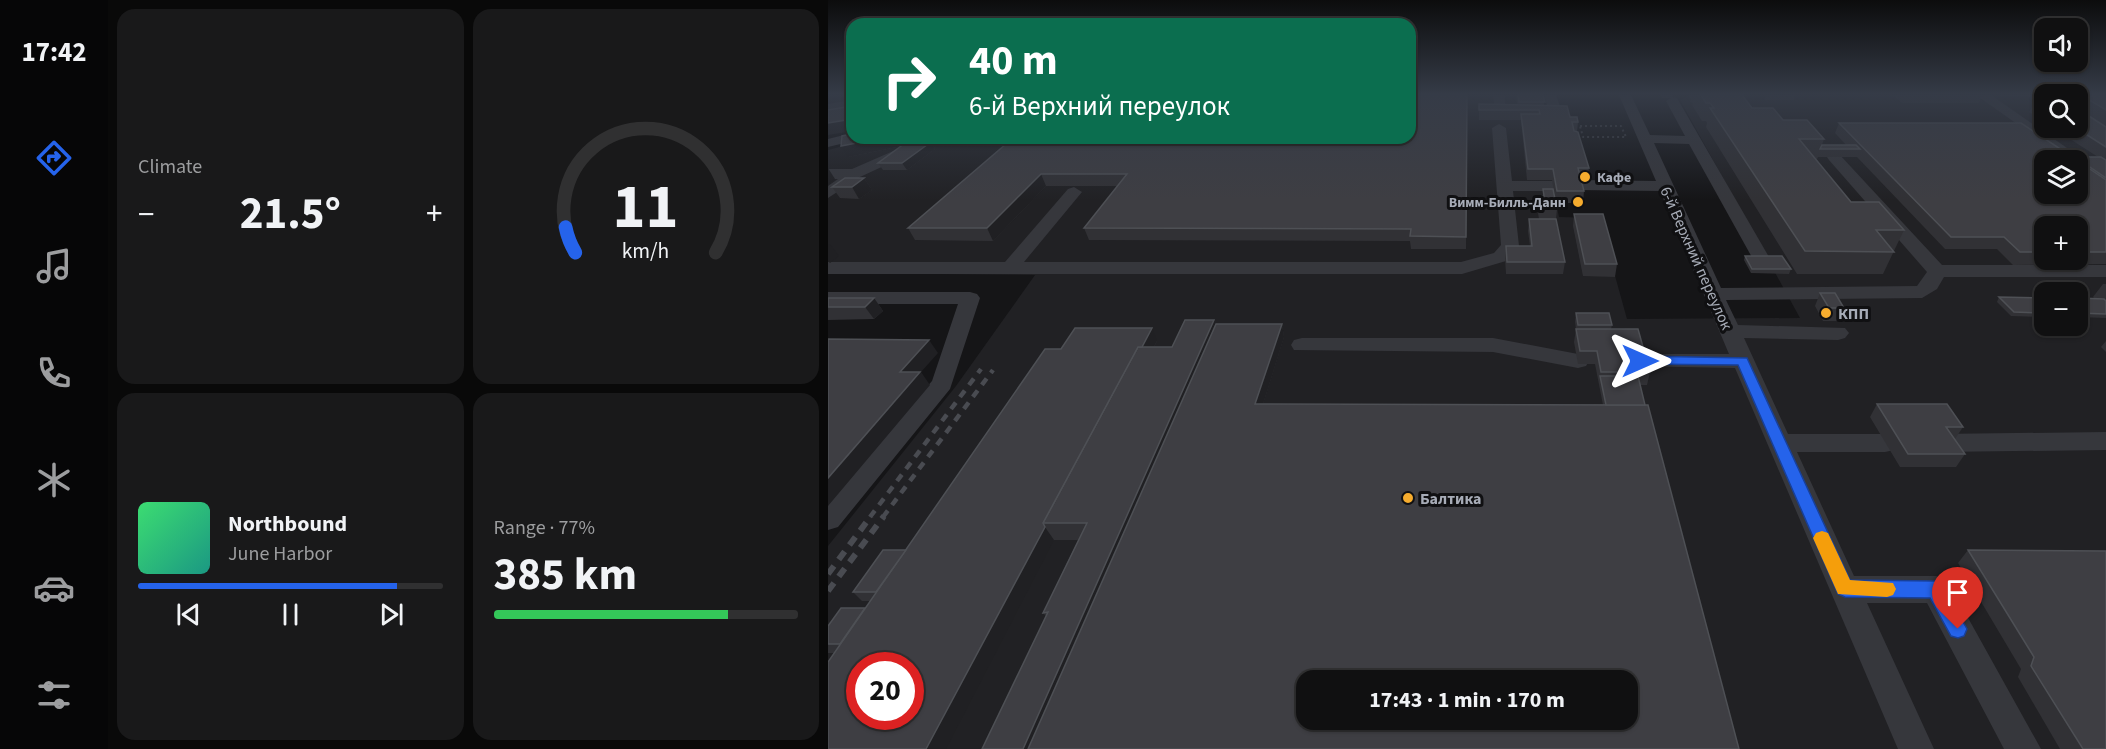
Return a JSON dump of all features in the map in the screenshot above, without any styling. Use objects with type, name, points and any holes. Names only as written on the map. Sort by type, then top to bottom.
[{"type":"street","points":[[828,268],[1462,268],[1500,257],[1510,246],[1499,130]]},
{"type":"street","name":"6-й Верхний переулок","points":[[1633,130],[1635,138],[1666,186],[1916,749]]},
{"type":"street","points":[[1688,130],[1760,257]]},
{"type":"street","points":[[2033,130],[2062,150]]},
{"type":"street","points":[[828,143],[846,138]]},
{"type":"street","points":[[1635,138],[1694,140]]},
{"type":"street","points":[[828,193],[855,174],[919,144]]},
{"type":"street","points":[[1829,152],[1937,271],[2106,271]]},
{"type":"street","points":[[828,174],[855,174]]},
{"type":"street","points":[[1578,185],[1666,186]]},
{"type":"street","points":[[1504,186],[1553,186]]},
{"type":"street","points":[[1010,268],[1074,192]]},
{"type":"street","points":[[1712,294],[1922,292],[1930,285],[1937,271]]},
{"type":"street","points":[[828,298],[970,298],[942,384],[828,519]]},
{"type":"street","points":[[1729,331],[1838,333]]},
{"type":"street","points":[[1302,345],[1493,345],[1578,361]]},
{"type":"street","points":[[1640,361],[1742,361]]},
{"type":"street","points":[[1939,443],[2106,441]]},
{"type":"street","points":[[1779,442],[1885,443]]},
{"type":"street","points":[[1845,588],[1935,590],[2023,749]]},
{"type":"path","points":[[1581,130],[1583,137],[1635,138]]},
{"type":"path","points":[[1626,130],[1635,138]]},
{"type":"shaded area","points":[[1416,130],[1553,130],[1577,179],[1583,203],[1556,203],[1559,217],[1599,218],[1627,319],[1800,318],[1696,130],[2034,130],[2034,138],[2088,138],[2088,130],[2106,130],[2106,749],[828,749],[828,546],[956,386],[1035,275],[828,273],[828,150],[850,144],[1416,144]]},
{"type":"building","points":[[1416,130],[1467,130],[1466,237],[1410,236],[1411,229],[1084,228],[1127,174],[1041,174],[987,228],[908,228],[1006,144],[1416,144]]},
{"type":"building","points":[[1523,130],[1574,130],[1578,132],[1589,168],[1578,168],[1584,191],[1557,191],[1553,169],[1528,169]]},
{"type":"building","points":[[1725,130],[1816,130],[1824,139],[1799,139],[1851,202],[1879,202],[1904,230],[1876,230],[1894,252],[1805,251]]},
{"type":"building","points":[[1846,130],[2032,130],[2034,132],[2034,138],[2044,138],[2062,150],[2034,150],[2034,204],[2088,204],[2088,168],[2106,180],[2106,252],[2088,252],[2088,216],[2034,216],[2034,252],[2020,252],[2004,237],[1951,237]]},
{"type":"building","points":[[2088,130],[2106,130],[2106,147],[2088,136]]},
{"type":"building","points":[[846,135],[846,144],[851,144],[841,146],[842,136]]},
{"type":"building","points":[[904,144],[928,144],[902,163],[878,163]]},
{"type":"building","points":[[1822,145],[1856,145],[1860,149],[1820,149]]},
{"type":"building","points":[[2088,157],[2101,157],[2106,160],[2106,178],[2088,166]]},
{"type":"building","points":[[845,178],[864,178],[852,187],[832,187]]},
{"type":"building","points":[[1543,189],[1553,189],[1557,209],[1540,209],[1538,196],[1544,196]]},
{"type":"building","points":[[1574,214],[1603,214],[1617,264],[1585,264]]},
{"type":"building","points":[[1529,219],[1556,219],[1565,262],[1507,262],[1506,246],[1532,246]]},
{"type":"building","points":[[1745,256],[1782,256],[1791,269],[1752,269]]},
{"type":"building","points":[[1820,293],[1835,293],[1844,308],[1829,308]]},
{"type":"building","points":[[1999,297],[2034,298],[2034,313],[2014,312]]},
{"type":"building","points":[[828,298],[874,298],[865,307],[828,307]]},
{"type":"building","points":[[2088,298],[2104,299],[2106,314],[2088,313]]},
{"type":"building","points":[[1576,313],[1609,313],[1612,325],[1578,325]]},
{"type":"building","points":[[1185,320],[1214,320],[1023,749],[982,749],[1048,612],[1043,613],[1087,523],[1043,523],[1138,347],[1172,347]]},
{"type":"building","name":"Балтика","points":[[1216,324],[1282,324],[1255,404],[1648,405],[1739,749],[1028,749]]},
{"type":"building","points":[[1075,328],[1152,328],[1142,347],[1138,347],[1043,523],[1045,527],[926,749],[828,749],[828,662],[1045,349],[1061,349]]},
{"type":"building","points":[[1576,329],[1638,329],[1650,372],[1601,372],[1597,351],[1580,351]]},
{"type":"building","points":[[828,339],[929,340],[900,372],[920,372],[828,478]]},
{"type":"building","points":[[1600,376],[1638,376],[1645,405],[1606,405]]},
{"type":"building","points":[[1877,404],[1947,404],[1963,427],[1946,427],[1965,454],[1908,454]]},
{"type":"building","points":[[883,550],[906,550],[876,592],[853,592]]},
{"type":"building","points":[[1968,550],[2106,551],[2106,749],[2083,749],[2031,666],[2034,657]]},
{"type":"building","points":[[841,608],[865,608],[840,644],[828,644],[828,626]]},
{"type":"railway","points":[[870,517],[981,369]]},
{"type":"railway","points":[[883,517],[993,370]]},
{"type":"railway","points":[[828,574],[871,516]]},
{"type":"railway","points":[[828,591],[884,516]]},
{"type":"slow traffic","points":[[1822,538],[1845,588],[1887,589]]},
{"type":"place","name":"Кафе","points":[[1585,177]]},
{"type":"place","name":"Вимм-Билль-Данн","points":[[1578,202]]},
{"type":"place","name":"КПП","points":[[1826,313]]},
{"type":"place","name":"Балтика","points":[[1408,498]]},
{"type":"route","points":[[1640,361],[1742,361],[1845,588],[1935,590],[1958,629]]}]
